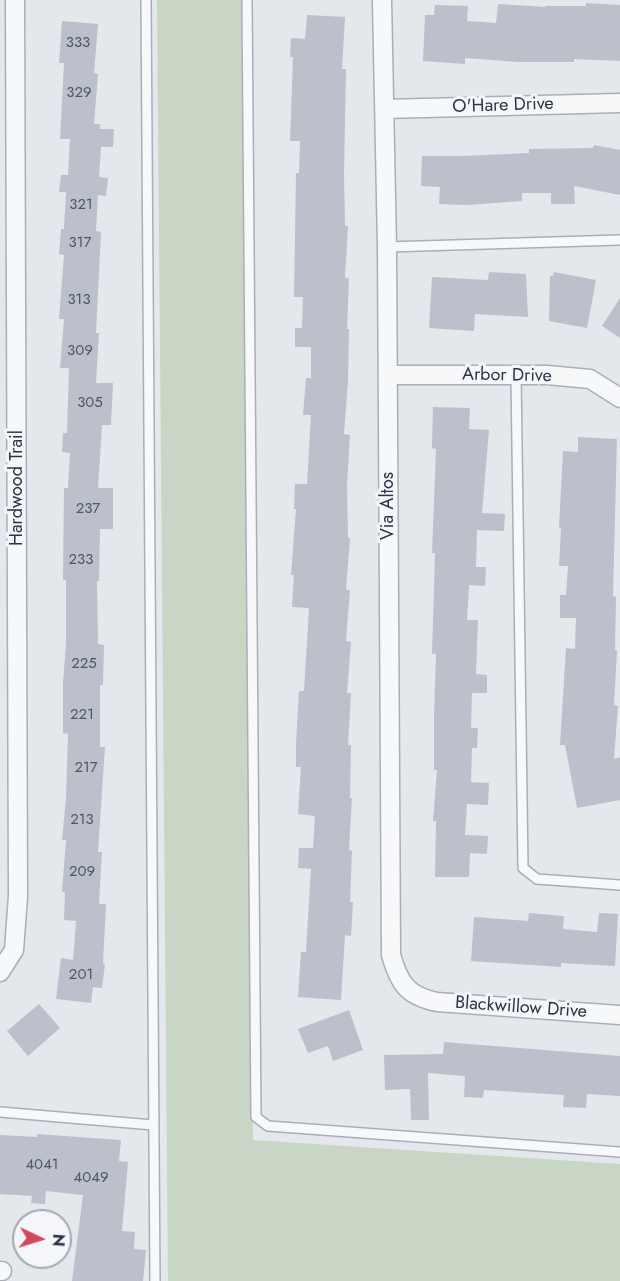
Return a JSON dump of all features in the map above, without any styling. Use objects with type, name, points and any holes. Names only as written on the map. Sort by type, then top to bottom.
[{"type":"street","name":"Hardwood Trail","points":[[1,971],[14,950],[18,896],[8,108],[15,0]]},
{"type":"street","name":"Via Altos","points":[[382,0],[387,247],[391,955],[397,975],[407,990],[423,999]]},
{"type":"street","name":"O'Hare Drive","points":[[385,110],[620,103]]},
{"type":"street","name":"Arbor Drive","points":[[388,375],[547,375],[590,379],[620,399]]},
{"type":"street","name":"Blackwillow Drive","points":[[423,999],[436,1002],[620,1016]]},
{"type":"lane","points":[[146,0],[155,1281]]},
{"type":"lane","points":[[247,0],[256,1117],[268,1126],[620,1152]]},
{"type":"lane","points":[[387,247],[620,240]]},
{"type":"lane","points":[[516,375],[523,868],[537,879],[620,885]]},
{"type":"lane","points":[[0,1112],[153,1125]]},
{"type":"green space","points":[[157,0],[244,0],[253,1140],[620,1164],[620,1281],[168,1281]]},
{"type":"building","points":[[586,3],[620,5],[620,61],[574,59],[574,62],[518,62],[465,58],[465,64],[423,61],[425,15],[434,15],[435,5],[468,6],[467,21],[496,23],[498,4],[545,7],[586,6]]},
{"type":"building","points":[[307,15],[345,17],[342,69],[346,69],[344,173],[345,226],[348,226],[345,278],[349,278],[347,329],[349,329],[344,434],[350,435],[347,485],[348,538],[350,538],[346,590],[350,590],[346,641],[351,642],[347,693],[351,693],[348,745],[351,745],[350,798],[352,798],[349,850],[352,851],[350,902],[353,902],[351,936],[345,935],[341,1000],[298,997],[301,952],[306,952],[311,869],[298,868],[299,848],[313,848],[315,816],[298,814],[301,767],[296,767],[299,691],[304,691],[309,608],[292,607],[294,575],[291,575],[296,509],[294,509],[295,484],[307,484],[311,415],[303,415],[306,378],[311,378],[311,347],[295,347],[295,328],[302,328],[303,297],[294,297],[296,173],[299,173],[300,141],[290,141],[293,57],[290,57],[291,38],[305,39]]},
{"type":"building","points":[[62,21],[98,24],[94,73],[98,74],[94,124],[100,124],[100,129],[114,129],[113,147],[101,147],[99,177],[108,178],[106,196],[98,195],[96,231],[101,232],[96,383],[113,383],[111,425],[102,425],[98,488],[113,488],[113,529],[100,529],[99,581],[97,581],[98,644],[104,645],[103,685],[100,685],[100,747],[105,747],[98,852],[102,852],[99,904],[106,904],[103,963],[105,964],[102,988],[93,987],[91,1003],[56,999],[61,958],[73,960],[76,921],[64,920],[65,892],[62,892],[66,840],[62,840],[68,734],[63,733],[66,643],[66,580],[63,580],[64,488],[68,488],[70,453],[62,452],[63,433],[67,433],[69,368],[60,368],[64,319],[59,319],[64,255],[59,254],[61,229],[64,229],[66,192],[59,192],[61,175],[68,175],[70,139],[60,139],[64,63],[59,63]]},
{"type":"building","points":[[594,145],[620,150],[620,195],[574,186],[575,204],[551,204],[551,193],[522,193],[522,201],[468,205],[439,204],[440,187],[421,186],[422,156],[529,153],[529,149],[593,148]]},
{"type":"building","points":[[489,272],[526,274],[528,317],[475,314],[474,331],[429,328],[432,277],[488,280]]},
{"type":"building","points":[[554,272],[596,280],[587,328],[549,321],[550,276],[553,276]]},
{"type":"building","points":[[620,298],[620,338],[602,326]]},
{"type":"building","points":[[433,407],[470,408],[469,429],[489,430],[482,513],[505,514],[504,531],[477,530],[476,567],[486,567],[485,586],[469,585],[467,620],[478,620],[476,674],[487,675],[487,693],[472,693],[471,728],[478,728],[477,748],[472,748],[471,782],[489,783],[488,805],[467,804],[465,835],[488,836],[487,854],[470,853],[469,877],[435,877],[436,821],[433,821],[437,770],[434,770],[436,654],[432,654],[435,553],[432,553],[436,449],[432,448]]},
{"type":"building","points":[[578,437],[617,439],[613,596],[616,597],[615,650],[617,651],[614,705],[618,706],[614,759],[620,757],[620,800],[577,808],[565,745],[560,745],[566,648],[575,649],[576,618],[560,618],[560,595],[566,595],[568,566],[559,566],[561,528],[559,527],[563,451],[578,452]]},
{"type":"building","points":[[529,913],[564,916],[563,929],[597,932],[599,913],[618,914],[615,966],[561,963],[561,967],[471,961],[474,917],[528,921]]},
{"type":"building","points":[[39,1004],[60,1028],[28,1056],[7,1031]]},
{"type":"building","points":[[349,1010],[363,1050],[333,1061],[328,1046],[308,1053],[298,1029]]},
{"type":"building","points":[[444,1042],[620,1056],[620,1096],[587,1094],[586,1108],[563,1107],[564,1095],[484,1090],[483,1098],[464,1097],[465,1076],[428,1073],[429,1120],[411,1120],[410,1089],[385,1090],[384,1055],[443,1054]]},
{"type":"building","points":[[37,1134],[121,1140],[119,1161],[128,1162],[122,1231],[135,1232],[134,1249],[146,1250],[143,1281],[72,1281],[83,1195],[46,1191],[45,1204],[31,1203],[32,1196],[0,1194],[0,1135],[37,1137]]}]
